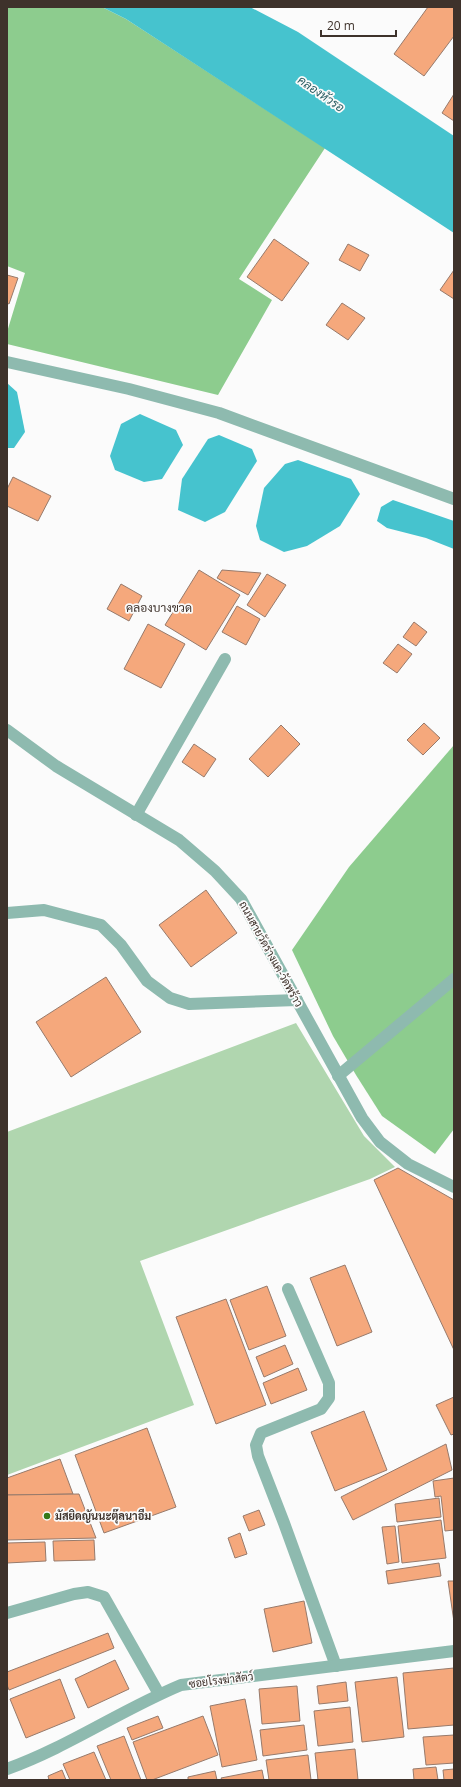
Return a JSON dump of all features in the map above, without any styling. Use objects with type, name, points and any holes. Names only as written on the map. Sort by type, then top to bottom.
[{"type":"street","points":[[7,362],[129,389],[218,413],[454,499]]},
{"type":"street","points":[[136,815],[225,659]]},
{"type":"street","name":"ถนนสายวัดร่างแค-วัดพร้าว","points":[[7,730],[56,766],[179,840],[215,871],[241,899],[362,1118],[380,1142],[408,1164],[454,1187]]},
{"type":"street","points":[[7,914],[44,910],[101,925],[121,945],[147,981],[170,998],[188,1004],[297,1000]]},
{"type":"street","points":[[338,1076],[454,979]]},
{"type":"street","points":[[288,1289],[329,1383],[329,1398],[321,1409],[261,1433],[256,1445],[258,1456],[284,1522],[336,1666]]},
{"type":"street","points":[[7,1613],[74,1594],[88,1592],[104,1597],[159,1694]]},
{"type":"street","name":"ซอยโรงฆ่าสัตว์","points":[[7,1770],[37,1758],[159,1694],[181,1685],[454,1651]]},
{"type":"green space","points":[[7,7],[102,7],[126,19],[325,148],[239,279],[272,300],[218,395],[7,344],[7,332],[25,273],[7,266]]},
{"type":"green space","points":[[454,745],[454,1129],[435,1154],[382,1116],[333,1036],[292,950],[349,867]]},
{"type":"green space","points":[[296,1023],[364,1136],[395,1167],[370,1179],[140,1261],[194,1405],[7,1475],[7,1132]]},
{"type":"water","name":"คลองหัวรอ","points":[[102,7],[250,7],[298,32],[454,136],[454,233],[126,19]]},
{"type":"water","points":[[7,383],[17,392],[25,432],[14,448],[7,448]]},
{"type":"water","points":[[140,414],[176,430],[183,445],[162,479],[144,482],[115,470],[110,456],[121,424]]},
{"type":"water","points":[[219,435],[252,449],[257,461],[225,512],[205,522],[178,510],[182,479],[208,439]]},
{"type":"water","points":[[298,460],[351,479],[360,494],[340,526],[307,546],[284,552],[260,540],[256,526],[264,488],[285,464]]},
{"type":"water","points":[[393,500],[454,521],[454,549],[426,538],[387,528],[377,521],[381,507]]},
{"type":"building","points":[[428,7],[452,7],[454,9],[454,36],[424,76],[394,54]]},
{"type":"building","points":[[454,94],[454,121],[442,113]]},
{"type":"building","points":[[274,239],[309,263],[282,301],[247,277]]},
{"type":"building","points":[[348,244],[369,255],[360,271],[339,260]]},
{"type":"building","points":[[454,270],[454,299],[440,290]]},
{"type":"building","points":[[7,275],[18,278],[9,304],[7,303]]},
{"type":"building","points":[[342,303],[365,318],[348,340],[326,325]]},
{"type":"building","points":[[13,477],[51,496],[38,521],[7,506],[7,489]]},
{"type":"building","points":[[199,570],[240,595],[206,650],[165,625]]},
{"type":"building","points":[[222,570],[261,573],[248,595],[217,578]]},
{"type":"building","points":[[267,574],[286,585],[265,617],[247,605]]},
{"type":"building","points":[[121,584],[142,596],[129,621],[107,609]]},
{"type":"building","points":[[237,606],[260,619],[246,645],[222,632]]},
{"type":"building","points":[[414,622],[427,632],[416,646],[403,637]]},
{"type":"building","points":[[148,624],[185,644],[161,688],[124,669]]},
{"type":"building","points":[[398,644],[412,654],[397,673],[383,663]]},
{"type":"building","points":[[424,723],[440,738],[423,755],[407,740]]},
{"type":"building","points":[[281,725],[300,744],[268,777],[249,759]]},
{"type":"building","points":[[194,744],[216,759],[204,777],[182,762]]},
{"type":"building","points":[[206,890],[237,933],[191,967],[159,925]]},
{"type":"building","points":[[106,977],[141,1032],[71,1077],[36,1022]]},
{"type":"building","points":[[398,1168],[454,1200],[454,1350],[374,1180]]},
{"type":"building","points":[[345,1265],[372,1332],[337,1346],[310,1278]]},
{"type":"building","points":[[267,1286],[286,1336],[249,1350],[230,1300]]},
{"type":"building","points":[[226,1299],[266,1405],[216,1424],[176,1317]]},
{"type":"building","points":[[285,1345],[293,1364],[264,1377],[256,1357]]},
{"type":"building","points":[[298,1368],[307,1390],[271,1404],[263,1383]]},
{"type":"building","points":[[454,1397],[454,1434],[451,1435],[436,1405]]},
{"type":"building","points":[[364,1411],[387,1470],[335,1491],[311,1432]]},
{"type":"building","points":[[147,1428],[176,1507],[104,1533],[75,1455]]},
{"type":"building","points":[[446,1444],[452,1470],[353,1520],[341,1497]]},
{"type":"building","points":[[60,1459],[73,1494],[7,1495],[7,1478]]},
{"type":"building","points":[[454,1478],[454,1530],[445,1531],[441,1496],[435,1497],[433,1481]]},
{"type":"building","name":"มัสยิดญันนะตุ๊ลนาอีม","points":[[79,1494],[96,1538],[7,1540],[7,1495]]},
{"type":"building","points":[[439,1498],[441,1517],[397,1522],[395,1504]]},
{"type":"building","points":[[259,1510],[265,1525],[249,1531],[243,1516]]},
{"type":"building","points":[[441,1520],[446,1558],[402,1563],[398,1526]]},
{"type":"building","points":[[395,1526],[399,1562],[387,1564],[382,1527]]},
{"type":"building","points":[[240,1533],[247,1554],[235,1558],[228,1538]]},
{"type":"building","points":[[94,1540],[95,1560],[54,1561],[53,1541]]},
{"type":"building","points":[[45,1542],[46,1561],[7,1563],[7,1543]]},
{"type":"building","points":[[439,1563],[441,1576],[388,1584],[386,1571]]},
{"type":"building","points":[[448,1581],[454,1581],[454,1622]]},
{"type":"building","points":[[304,1601],[312,1643],[273,1652],[264,1609]]},
{"type":"building","points":[[108,1633],[114,1648],[9,1690],[7,1685],[7,1672]]},
{"type":"building","points":[[115,1660],[129,1689],[88,1708],[75,1679]]},
{"type":"building","points":[[454,1668],[454,1725],[408,1729],[403,1673]]},
{"type":"building","points":[[397,1677],[404,1737],[362,1742],[355,1682]]},
{"type":"building","points":[[60,1679],[75,1718],[26,1738],[10,1699]]},
{"type":"building","points":[[346,1682],[348,1701],[319,1704],[317,1686]]},
{"type":"building","points":[[297,1686],[300,1721],[262,1724],[259,1689]]},
{"type":"building","points":[[245,1699],[257,1760],[222,1767],[210,1706]]},
{"type":"building","points":[[350,1707],[353,1742],[318,1746],[314,1711]]},
{"type":"building","points":[[158,1716],[163,1728],[132,1740],[127,1728]]},
{"type":"building","points":[[203,1716],[218,1755],[152,1780],[147,1780],[133,1742]]},
{"type":"building","points":[[304,1725],[307,1750],[263,1756],[260,1730]]},
{"type":"building","points":[[454,1735],[454,1763],[426,1765],[423,1737]]},
{"type":"building","points":[[124,1736],[141,1780],[111,1780],[97,1746]]},
{"type":"building","points":[[355,1749],[358,1780],[318,1780],[315,1753]]},
{"type":"building","points":[[94,1752],[106,1780],[70,1780],[63,1764]]},
{"type":"building","points":[[308,1755],[311,1780],[269,1780],[266,1760]]},
{"type":"building","points":[[436,1767],[438,1780],[414,1780],[413,1769]]},
{"type":"building","points":[[454,1769],[454,1780],[444,1780],[443,1770]]},
{"type":"building","points":[[62,1770],[66,1780],[49,1780],[48,1776]]},
{"type":"building","points":[[262,1770],[264,1780],[222,1780],[221,1778]]},
{"type":"building","points":[[215,1771],[217,1780],[188,1780],[188,1777]]},
{"type":"place","name":"มัสยิดญันนะตุ๊ลนาอีม","points":[[47,1516]]},
{"type":"district","name":"คลองบางขวด","points":[[159,608]]}]
